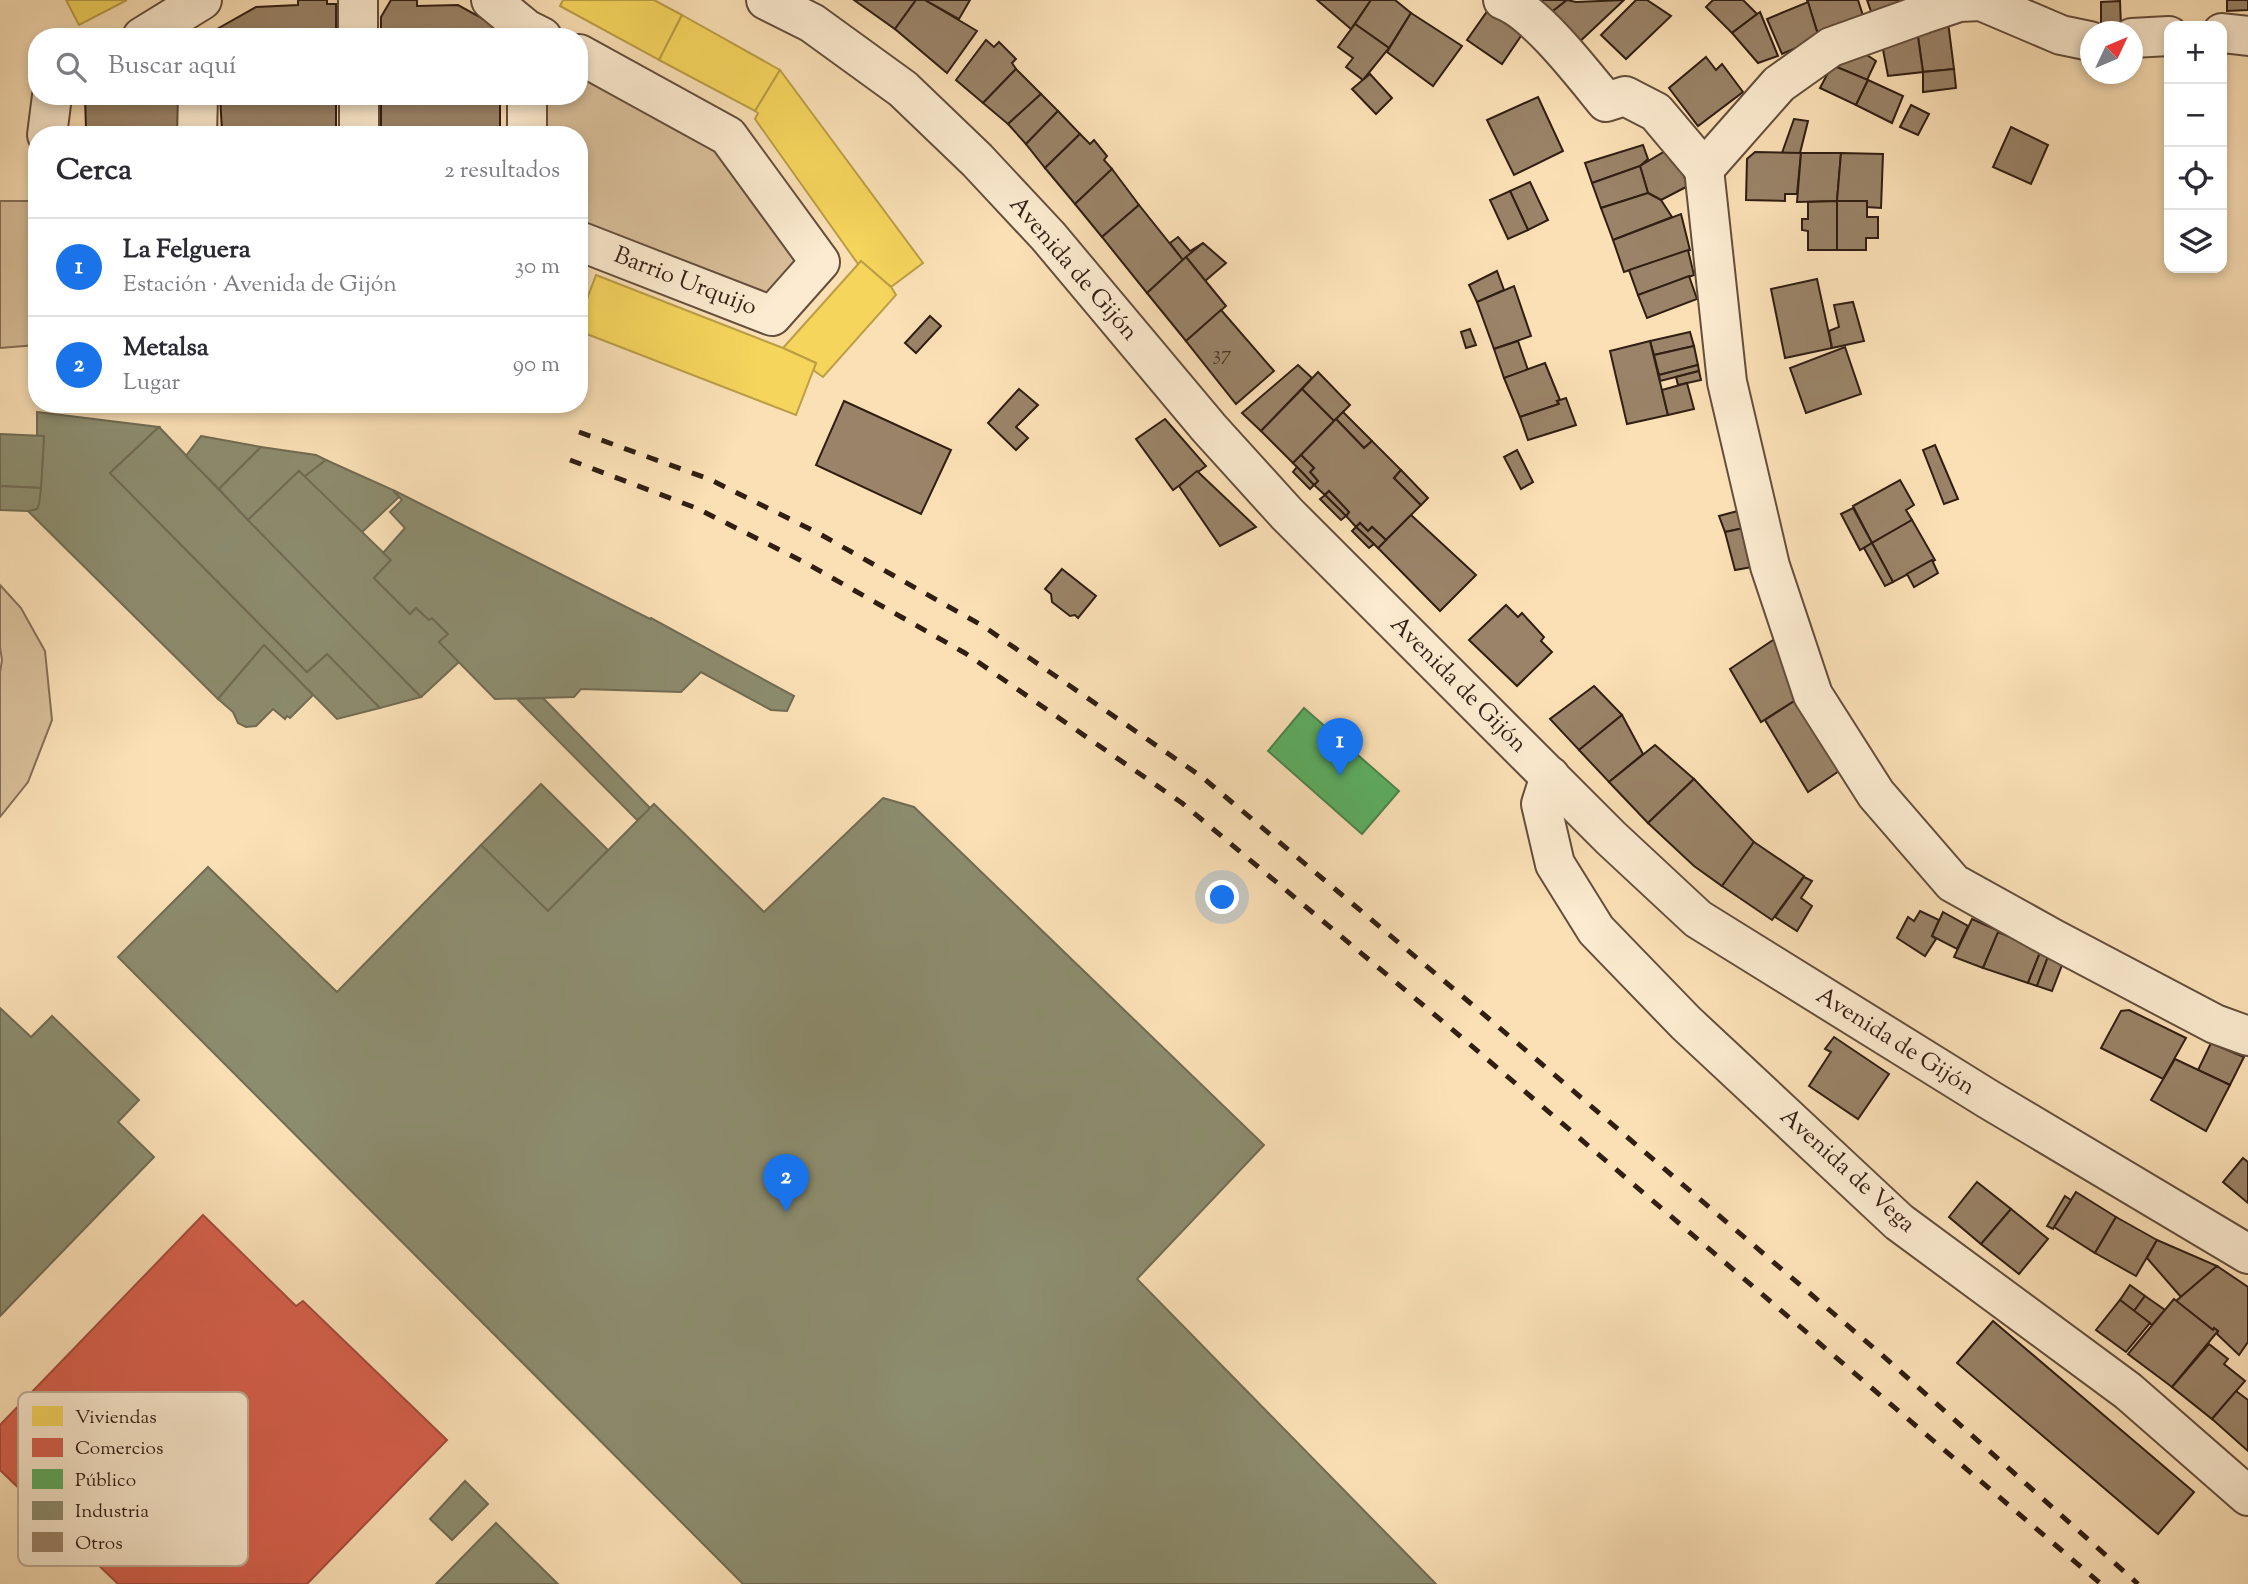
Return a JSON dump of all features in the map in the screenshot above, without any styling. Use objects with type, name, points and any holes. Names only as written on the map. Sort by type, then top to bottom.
[{"type":"street","points":[[157,28],[202,0]]},
{"type":"street","points":[[201,28],[202,0]]},
{"type":"street","points":[[358,0],[358,28]]},
{"type":"street","points":[[491,0],[524,28]]},
{"type":"street","name":"Avenida de Gijón","points":[[766,0],[812,23],[903,89],[976,160],[1048,236],[1209,428],[1287,514],[1611,838],[1698,919],[1987,1099],[2248,1254]]},
{"type":"street","points":[[1704,169],[1779,84],[1831,47],[1923,14],[1959,2],[1981,1],[2062,34],[2080,38]]},
{"type":"street","points":[[1512,2],[1565,52],[1606,103],[1625,96],[1656,112],[1704,169],[1727,382],[1770,566],[1813,695],[1876,794],[1953,883],[2215,1024],[2248,1036]]},
{"type":"street","points":[[2227,34],[2248,36]]},
{"type":"street","points":[[2143,37],[2164,36]]},
{"type":"street","name":"Barrio Urquijo","points":[[588,59],[728,135],[820,262],[772,316],[588,244]]},
{"type":"street","points":[[48,126],[51,105]]},
{"type":"street","points":[[197,126],[198,105]]},
{"type":"street","points":[[359,105],[359,126]]},
{"type":"street","points":[[527,105],[527,126]]},
{"type":"street","name":"Avenida de Vega","points":[[1549,776],[1541,804],[1555,864],[1596,930],[1668,1004],[1899,1222],[2128,1391],[2248,1496]]},
{"type":"shaded area","points":[[588,68],[723,143],[806,258],[767,302],[588,229],[588,126],[544,126],[543,105],[588,105]]},
{"type":"shaded area","points":[[0,201],[28,201],[28,346],[0,348]]},
{"type":"shaded area","points":[[0,585],[21,608],[45,651],[52,720],[28,782],[0,817],[2,660]]},
{"type":"building: Viviendas","points":[[66,0],[127,0],[79,25]]},
{"type":"building: Viviendas","points":[[563,0],[654,0],[682,15],[659,60],[560,6]]},
{"type":"building: Viviendas","points":[[682,15],[780,70],[755,111],[659,60]]},
{"type":"building: Viviendas","points":[[780,70],[923,263],[891,287],[861,261],[858,264],[755,119],[758,113],[755,111]]},
{"type":"building: Viviendas","points":[[861,261],[891,287],[896,295],[823,377],[813,370],[816,363],[783,348]]},
{"type":"building: Viviendas","points":[[596,275],[816,363],[796,415],[588,334],[588,296]]},
{"type":"building: Comercios","points":[[203,1215],[296,1306],[303,1301],[447,1440],[307,1584],[118,1584],[99,1566],[248,1566],[248,1392],[32,1392]]},
{"type":"building: Comercios","points":[[18,1406],[18,1487],[0,1470],[0,1425]]},
{"type":"building: Público","points":[[1304,708],[1399,791],[1362,834],[1268,751]]},
{"type":"building: Industria","points":[[37,413],[159,427],[110,473],[307,672],[327,654],[380,708],[337,719],[264,645],[218,699],[28,511],[37,509],[41,488],[44,436],[37,436]]},
{"type":"building: Industria","points":[[159,427],[421,697],[380,708],[327,654],[307,672],[110,473]]},
{"type":"building: Industria","points":[[0,434],[44,436],[41,488],[0,486]]},
{"type":"building: Industria","points":[[201,436],[261,447],[219,489],[186,456]]},
{"type":"building: Industria","points":[[261,447],[316,455],[326,460],[304,477],[299,471],[248,520],[219,489]]},
{"type":"building: Industria","points":[[326,460],[393,490],[399,497],[361,533],[304,477]]},
{"type":"building: Industria","points":[[299,471],[391,560],[374,578],[410,614],[416,608],[429,620],[432,618],[448,634],[439,642],[459,662],[421,697],[248,520]]},
{"type":"building: Industria","points":[[0,486],[41,488],[37,509],[0,510]]},
{"type":"building: Industria","points":[[393,490],[651,618],[794,696],[787,711],[771,710],[701,672],[681,692],[581,689],[574,697],[495,699],[439,642],[448,634],[432,618],[429,620],[416,608],[410,614],[374,578],[391,560],[383,553],[405,528],[390,512],[402,500]]},
{"type":"building: Industria","points":[[264,645],[313,695],[290,718],[287,716],[285,719],[273,709],[256,726],[246,727],[238,723],[233,712],[218,699]]},
{"type":"building: Industria","points":[[543,698],[651,809],[637,820],[517,699]]},
{"type":"building: Industria","points":[[541,784],[608,850],[548,911],[481,845]]},
{"type":"building: Industria","points":[[883,798],[914,807],[1264,1145],[1137,1279],[1436,1584],[743,1584],[118,957],[208,867],[337,992],[481,845],[548,911],[654,804],[764,912]]},
{"type":"building: Industria","points":[[0,1008],[31,1037],[52,1016],[139,1100],[118,1122],[154,1157],[0,1316]]},
{"type":"building: Industria","points":[[465,1481],[488,1504],[452,1540],[430,1519]]},
{"type":"building: Industria","points":[[496,1523],[558,1584],[436,1584]]},
{"type":"building: Otros","points":[[298,0],[327,0],[327,4],[336,4],[336,28],[219,28],[256,7],[298,5]]},
{"type":"building: Otros","points":[[391,0],[417,0],[417,6],[458,5],[500,28],[381,28],[381,17]]},
{"type":"building: Otros","points":[[854,0],[916,0],[895,29]]},
{"type":"building: Otros","points":[[916,0],[925,0],[977,31],[947,73],[895,29]]},
{"type":"building: Otros","points":[[925,0],[970,0],[959,19]]},
{"type":"building: Otros","points":[[1317,0],[1371,0],[1351,29]]},
{"type":"building: Otros","points":[[1371,0],[1395,0],[1411,13],[1389,48],[1355,24]]},
{"type":"building: Otros","points":[[1534,0],[1567,0],[1548,15]]},
{"type":"building: Otros","points":[[1567,0],[1624,0],[1575,46],[1548,15]]},
{"type":"building: Otros","points":[[1636,0],[1647,0],[1671,16],[1626,59],[1601,35]]},
{"type":"building: Otros","points":[[1713,0],[1743,0],[1757,14],[1732,33],[1706,7]]},
{"type":"building: Otros","points":[[1807,0],[1858,0],[1865,22],[1819,38]]},
{"type":"building: Otros","points":[[1867,0],[1919,0],[1873,17]]},
{"type":"building: Otros","points":[[2227,0],[2248,0],[2248,10],[2227,11]]},
{"type":"building: Otros","points":[[2120,1],[2121,21],[2101,21],[2101,2]]},
{"type":"building: Otros","points":[[1808,2],[1819,38],[1782,54],[1767,19]]},
{"type":"building: Otros","points":[[1493,3],[1527,27],[1502,64],[1467,40]]},
{"type":"building: Otros","points":[[1760,12],[1778,56],[1758,63],[1732,33]]},
{"type":"building: Otros","points":[[1411,13],[1462,46],[1433,86],[1387,52]]},
{"type":"building: Otros","points":[[1948,22],[1954,69],[1923,72],[1917,30]]},
{"type":"building: Otros","points":[[1355,24],[1389,48],[1363,80],[1346,67],[1353,58],[1338,47]]},
{"type":"building: Otros","points":[[1917,30],[1923,72],[1888,76],[1881,39]]},
{"type":"building: Otros","points":[[986,40],[994,47],[999,42],[1016,59],[1012,63],[1016,69],[983,103],[956,80]]},
{"type":"building: Otros","points":[[1852,45],[1876,61],[1867,80],[1832,65]]},
{"type":"building: Otros","points":[[1706,57],[1716,70],[1722,64],[1743,92],[1698,126],[1669,88]]},
{"type":"building: Otros","points":[[1832,65],[1868,80],[1856,105],[1820,88]]},
{"type":"building: Otros","points":[[1016,69],[1041,94],[1008,124],[983,103]]},
{"type":"building: Otros","points":[[1954,69],[1956,88],[1923,92],[1923,72]]},
{"type":"building: Otros","points":[[1370,74],[1392,98],[1376,114],[1352,89]]},
{"type":"building: Otros","points":[[1868,80],[1903,96],[1892,123],[1856,105]]},
{"type":"building: Otros","points":[[1041,94],[1058,111],[1026,144],[1008,124]]},
{"type":"building: Otros","points":[[1538,97],[1563,151],[1514,175],[1487,120]]},
{"type":"building: Otros","points":[[85,105],[178,105],[178,126],[86,126]]},
{"type":"building: Otros","points":[[221,105],[336,105],[336,126],[222,126]]},
{"type":"building: Otros","points":[[381,105],[500,105],[500,126],[381,126]]},
{"type":"building: Otros","points":[[1911,105],[1929,114],[1918,135],[1900,127]]},
{"type":"building: Otros","points":[[1058,111],[1080,134],[1045,168],[1026,144]]},
{"type":"building: Otros","points":[[1794,119],[1808,121],[1800,153],[1782,153]]},
{"type":"building: Otros","points":[[2011,127],[2048,145],[2031,184],[1993,167]]},
{"type":"building: Otros","points":[[1080,134],[1090,144],[1094,140],[1107,156],[1104,160],[1112,169],[1075,204],[1045,168]]},
{"type":"building: Otros","points":[[1643,145],[1648,159],[1640,166],[1592,183],[1585,163]]},
{"type":"building: Otros","points":[[1672,147],[1688,186],[1661,200],[1648,193],[1640,166]]},
{"type":"building: Otros","points":[[1755,152],[1801,153],[1797,194],[1785,194],[1785,201],[1746,200],[1747,159]]},
{"type":"building: Otros","points":[[1801,153],[1841,153],[1837,201],[1797,202]]},
{"type":"building: Otros","points":[[1841,153],[1883,154],[1881,208],[1867,207],[1867,201],[1837,201]]},
{"type":"building: Otros","points":[[1640,166],[1648,193],[1601,208],[1592,183]]},
{"type":"building: Otros","points":[[1112,169],[1139,205],[1102,237],[1075,204]]},
{"type":"building: Otros","points":[[1530,182],[1548,220],[1528,230],[1510,191]]},
{"type":"building: Otros","points":[[1510,191],[1528,230],[1508,239],[1490,200]]},
{"type":"building: Otros","points":[[1648,193],[1661,200],[1672,217],[1613,240],[1601,208]]},
{"type":"building: Otros","points":[[1837,201],[1837,250],[1808,250],[1808,231],[1802,230],[1802,219],[1808,219],[1808,202]]},
{"type":"building: Otros","points":[[1837,201],[1867,201],[1867,217],[1878,217],[1878,238],[1866,238],[1866,250],[1837,250]]},
{"type":"building: Otros","points":[[1139,205],[1183,260],[1147,293],[1102,237]]},
{"type":"building: Otros","points":[[1681,214],[1690,250],[1624,272],[1613,240]]},
{"type":"building: Otros","points":[[1178,237],[1190,251],[1203,243],[1183,260],[1170,243]]},
{"type":"building: Otros","points":[[1203,243],[1226,263],[1205,281],[1186,257]]},
{"type":"building: Otros","points":[[1688,250],[1694,275],[1638,295],[1629,270]]},
{"type":"building: Otros","points":[[1186,257],[1226,306],[1186,341],[1147,293]]},
{"type":"building: Otros","points":[[1497,271],[1504,290],[1477,302],[1469,285]]},
{"type":"building: Otros","points":[[1689,276],[1697,299],[1647,318],[1638,295]]},
{"type":"building: Otros","points":[[1817,279],[1832,348],[1785,358],[1771,289]]},
{"type":"building: Otros","points":[[1514,286],[1531,336],[1494,349],[1477,302]]},
{"type":"building: Otros","points":[[1853,302],[1864,341],[1832,348],[1829,331],[1839,327],[1834,305]]},
{"type":"building: Otros","points":[[1221,310],[1274,371],[1236,404],[1186,341]]},
{"type":"building: Otros","points":[[930,316],[941,326],[916,353],[905,343]]},
{"type":"building: Otros","points":[[1470,329],[1476,345],[1466,348],[1461,332]]},
{"type":"building: Otros","points":[[1690,332],[1694,346],[1654,355],[1650,341]]},
{"type":"building: Otros","points":[[1518,341],[1528,370],[1504,378],[1494,349]]},
{"type":"building: Otros","points":[[1650,341],[1668,415],[1627,424],[1610,351]]},
{"type":"building: Otros","points":[[1694,346],[1698,365],[1659,375],[1654,355]]},
{"type":"building: Otros","points":[[1845,347],[1861,394],[1806,413],[1790,368]]},
{"type":"building: Otros","points":[[1545,363],[1560,400],[1557,401],[1559,404],[1520,417],[1504,378]]},
{"type":"building: Otros","points":[[1298,365],[1312,378],[1261,431],[1242,413]]},
{"type":"building: Otros","points":[[1698,365],[1699,371],[1660,381],[1659,375]]},
{"type":"building: Otros","points":[[1699,371],[1701,380],[1678,385],[1676,377]]},
{"type":"building: Otros","points":[[1318,372],[1350,405],[1334,421],[1302,389]]},
{"type":"building: Otros","points":[[1687,383],[1694,409],[1668,415],[1662,390]]},
{"type":"building: Otros","points":[[1019,389],[1038,405],[1016,427],[1028,438],[1016,450],[988,423]]},
{"type":"building: Otros","points":[[1302,389],[1334,421],[1293,463],[1261,431]]},
{"type":"building: Otros","points":[[1566,398],[1576,425],[1528,440],[1520,417],[1559,404],[1557,401]]},
{"type":"building: Otros","points":[[844,401],[951,450],[921,514],[816,465]]},
{"type":"building: Otros","points":[[1343,412],[1372,441],[1364,448],[1336,419]]},
{"type":"building: Otros","points":[[1165,419],[1206,466],[1173,490],[1136,439]]},
{"type":"building: Otros","points":[[1336,419],[1364,448],[1372,441],[1401,470],[1394,478],[1421,505],[1386,540],[1372,527],[1368,531],[1360,523],[1356,527],[1346,516],[1349,512],[1329,491],[1325,495],[1314,485],[1318,481],[1310,472],[1314,468],[1301,455]]},
{"type":"building: Otros","points":[[1935,445],[1958,499],[1944,504],[1923,450]]},
{"type":"building: Otros","points":[[1517,450],[1533,482],[1521,489],[1504,457]]},
{"type":"building: Otros","points":[[1301,455],[1314,468],[1310,472],[1318,481],[1314,485],[1293,463]]},
{"type":"building: Otros","points":[[1297,467],[1314,485],[1310,489],[1293,472]]},
{"type":"building: Otros","points":[[1401,470],[1428,498],[1421,505],[1394,478]]},
{"type":"building: Otros","points":[[1197,471],[1256,527],[1220,546],[1179,486]]},
{"type":"building: Otros","points":[[1900,480],[1914,505],[1906,510],[1912,520],[1872,543],[1853,506]]},
{"type":"building: Otros","points":[[1329,491],[1349,512],[1346,516],[1325,495]]},
{"type":"building: Otros","points":[[1325,495],[1346,516],[1341,520],[1320,499]]},
{"type":"building: Otros","points":[[1853,508],[1872,543],[1860,550],[1841,514]]},
{"type":"building: Otros","points":[[1745,509],[1749,527],[1725,532],[1719,516]]},
{"type":"building: Otros","points":[[1411,515],[1476,575],[1440,611],[1378,548]]},
{"type":"building: Otros","points":[[1912,520],[1935,560],[1893,582],[1872,543]]},
{"type":"building: Otros","points":[[1360,523],[1368,531],[1372,527],[1386,540],[1378,548],[1356,527]]},
{"type":"building: Otros","points":[[1356,527],[1374,544],[1369,548],[1352,531]]},
{"type":"building: Otros","points":[[1749,527],[1758,566],[1735,570],[1725,532]]},
{"type":"building: Otros","points":[[1872,543],[1893,582],[1885,586],[1864,548]]},
{"type":"building: Otros","points":[[1932,560],[1938,573],[1914,587],[1907,574]]},
{"type":"building: Otros","points":[[1062,569],[1096,596],[1078,618],[1075,615],[1070,616],[1052,602],[1051,594],[1045,589]]},
{"type":"building: Otros","points":[[1506,605],[1518,617],[1522,613],[1544,637],[1541,641],[1552,652],[1517,686],[1469,640]]},
{"type":"building: Otros","points":[[1776,638],[1799,698],[1761,722],[1730,669]]},
{"type":"building: Otros","points":[[1594,686],[1622,715],[1579,750],[1550,719]]},
{"type":"building: Otros","points":[[1799,698],[1842,769],[1808,792],[1765,720]]},
{"type":"building: Otros","points":[[1622,715],[1643,754],[1609,782],[1579,750]]},
{"type":"building: Otros","points":[[1655,745],[1694,779],[1648,823],[1609,782]]},
{"type":"building: Otros","points":[[1694,779],[1754,842],[1722,886],[1694,866],[1648,823]]},
{"type":"building: Otros","points":[[1754,842],[1804,876],[1772,920],[1722,886]]},
{"type":"building: Otros","points":[[1804,877],[1812,881],[1801,898],[1812,906],[1797,931],[1775,917]]},
{"type":"building: Otros","points":[[1920,911],[1939,920],[1932,936],[1936,939],[1925,956],[1897,938],[1908,917],[1914,921]]},
{"type":"building: Otros","points":[[1943,912],[1968,926],[1957,949],[1932,936]]},
{"type":"building: Otros","points":[[1972,919],[1999,931],[1983,968],[1954,957]]},
{"type":"building: Otros","points":[[1998,932],[2041,950],[2028,983],[1983,968]]},
{"type":"building: Otros","points":[[2041,950],[2049,954],[2037,986],[2028,983]]},
{"type":"building: Otros","points":[[2049,954],[2064,960],[2052,991],[2037,986]]},
{"type":"building: Otros","points":[[2129,1010],[2186,1038],[2163,1079],[2101,1048],[2121,1011]]},
{"type":"building: Otros","points":[[1834,1037],[1889,1074],[1858,1119],[1809,1086],[1831,1052],[1825,1049]]},
{"type":"building: Otros","points":[[2211,1043],[2244,1057],[2230,1085],[2198,1070]]},
{"type":"building: Otros","points":[[2175,1059],[2230,1085],[2206,1131],[2151,1100]]},
{"type":"building: Otros","points":[[2243,1158],[2248,1162],[2248,1203],[2223,1182]]},
{"type":"building: Otros","points":[[1977,1182],[2011,1209],[1981,1244],[1949,1217]]},
{"type":"building: Otros","points":[[2076,1192],[2116,1217],[2095,1253],[2054,1227]]},
{"type":"building: Otros","points":[[2065,1196],[2071,1200],[2053,1229],[2047,1226]]},
{"type":"building: Otros","points":[[2011,1209],[2048,1239],[2019,1274],[1981,1244]]},
{"type":"building: Otros","points":[[2116,1217],[2157,1240],[2136,1276],[2095,1253]]},
{"type":"building: Otros","points":[[2157,1240],[2217,1266],[2181,1297],[2147,1258]]},
{"type":"building: Otros","points":[[2217,1266],[2248,1287],[2248,1342],[2239,1355],[2217,1334],[2218,1331],[2176,1301]]},
{"type":"building: Otros","points":[[2130,1285],[2145,1296],[2134,1311],[2120,1300]]},
{"type":"building: Otros","points":[[2145,1296],[2165,1310],[2152,1325],[2134,1311]]},
{"type":"building: Otros","points":[[2174,1299],[2213,1330],[2214,1328],[2218,1331],[2172,1387],[2128,1354]]},
{"type":"building: Otros","points":[[2120,1300],[2150,1323],[2126,1352],[2096,1330]]},
{"type":"building: Otros","points":[[1993,1321],[2194,1492],[2158,1534],[1957,1363]]},
{"type":"building: Otros","points":[[2209,1344],[2228,1359],[2224,1364],[2245,1381],[2212,1419],[2172,1387]]},
{"type":"building: Otros","points":[[2236,1391],[2248,1400],[2248,1451],[2212,1419]]},
{"type":"railway","points":[[579,432],[709,479],[818,533],[983,626],[1202,777],[1882,1355],[2138,1584]]},
{"type":"railway","points":[[570,460],[696,508],[804,562],[965,653],[1182,803],[1460,1036],[2101,1584]]},
{"type":"place","name":"La Felguera","points":[[1340,776]]},
{"type":"place","name":"Metalsa","points":[[786,1212]]}]
